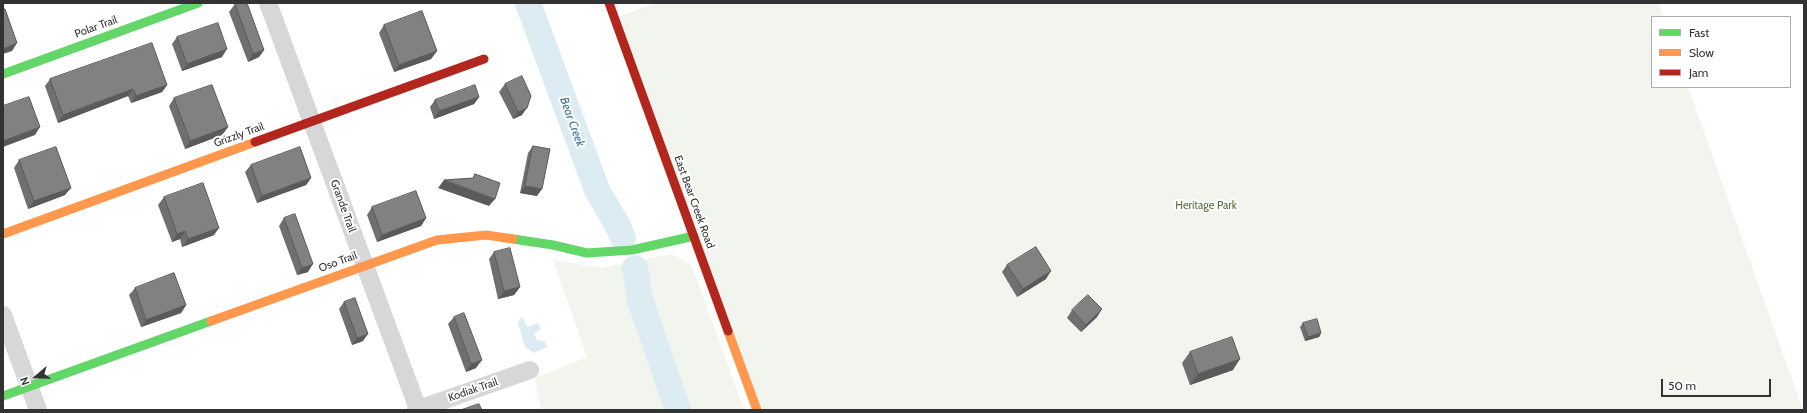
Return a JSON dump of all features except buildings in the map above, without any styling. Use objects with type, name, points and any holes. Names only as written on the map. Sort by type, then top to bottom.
[{"type":"street","name":"Polar Trail","points":[[3,74],[198,3]]},
{"type":"street","name":"Grande Trail","points":[[268,3],[417,410]]},
{"type":"street","name":"East Bear Creek Road","points":[[609,3],[757,410]]},
{"type":"street","name":"Grizzly Trail","points":[[3,234],[484,59]]},
{"type":"street","name":"Oso Trail","points":[[3,396],[437,240],[486,235],[553,245],[587,253],[632,250],[694,236]]},
{"type":"street","points":[[3,315],[38,410]]},
{"type":"street","name":"Kodiak Trail","points":[[417,410],[530,370]]},
{"type":"green space","name":"Heritage Park","points":[[656,3],[1658,3],[1663,16],[1651,16],[1651,88],[1688,88],[1803,410],[751,410],[610,20]]},
{"type":"green space","points":[[671,254],[692,266],[744,410],[541,410],[535,378],[587,357],[553,260],[602,268]]},
{"type":"shaded area","points":[[521,317],[524,319],[527,327],[538,323],[541,329],[534,334],[537,340],[545,341],[547,347],[534,353],[525,347],[518,323]]},
{"type":"waterway","name":"Bear Creek","points":[[528,3],[597,190],[618,226],[623,238]]},
{"type":"waterway","name":"Bear Creek","points":[[635,268],[640,300],[678,410]]},
{"type":"traffic: fast","points":[[3,74],[198,3]]},
{"type":"traffic: fast","points":[[513,239],[553,245],[587,253],[632,250],[694,236]]},
{"type":"traffic: fast","points":[[3,396],[211,321]]},
{"type":"traffic: slow","points":[[3,234],[255,142]]},
{"type":"traffic: slow","points":[[211,321],[437,240],[486,235],[513,239]]},
{"type":"traffic: slow","points":[[728,331],[757,410]]},
{"type":"traffic: jam","points":[[609,3],[728,331]]},
{"type":"traffic: jam","points":[[255,142],[484,59]]}]
